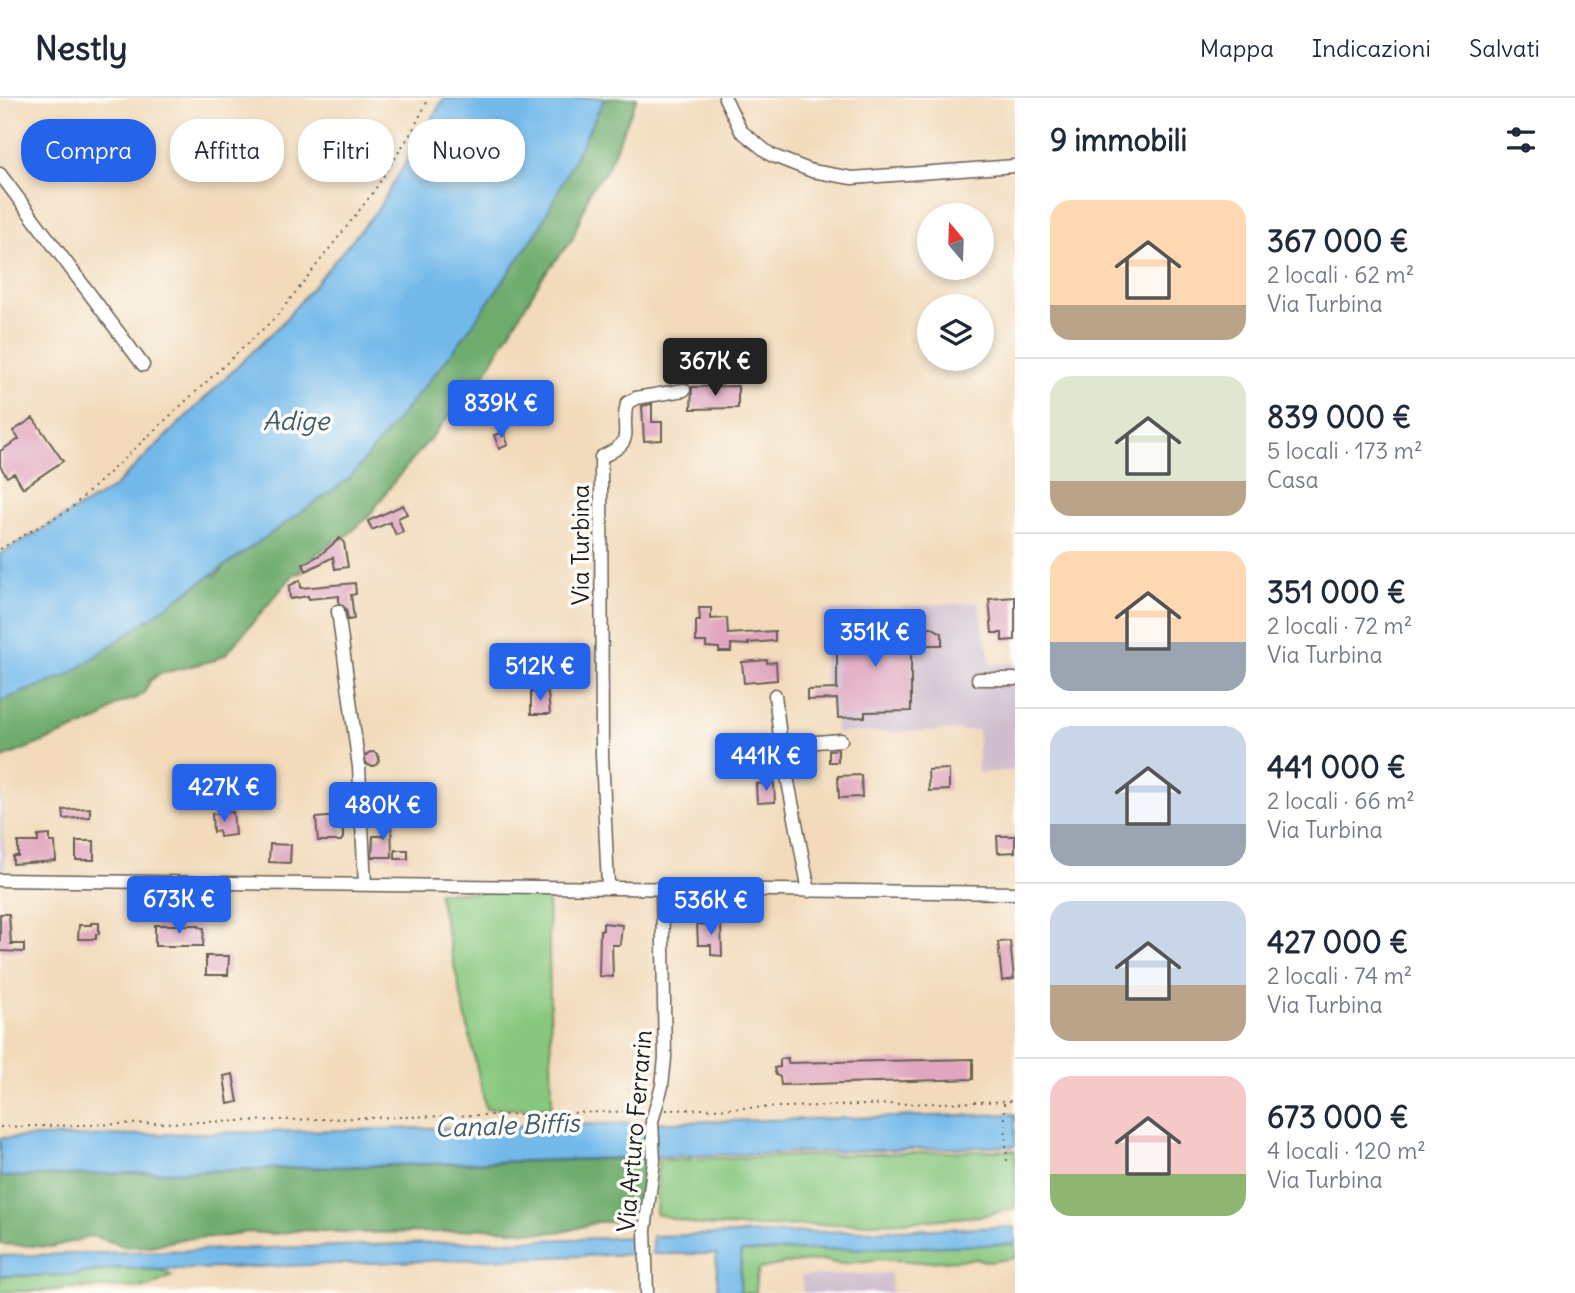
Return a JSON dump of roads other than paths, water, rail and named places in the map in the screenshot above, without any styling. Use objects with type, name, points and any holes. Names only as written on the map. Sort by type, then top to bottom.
[{"type":"street","points":[[725,98],[741,131],[771,155],[812,171],[852,178],[1015,166]]},
{"type":"street","points":[[0,174],[143,365]]},
{"type":"street","name":"Via Turbina","points":[[608,886],[602,755],[601,457],[622,446],[626,438],[625,411],[628,403],[636,398],[684,390]]},
{"type":"street","points":[[338,611],[359,767],[365,884]]},
{"type":"street","points":[[978,679],[1015,679]]},
{"type":"street","points":[[775,695],[781,745],[809,891]]},
{"type":"street","points":[[781,745],[841,740]]},
{"type":"street","points":[[0,880],[1015,893]]},
{"type":"street","name":"Via Arturo Ferrarin","points":[[647,1293],[645,1230],[654,1161],[653,1117],[662,1086],[665,1058],[662,888]]},
{"type":"water","name":"Adige","points":[[444,98],[605,98],[538,231],[458,345],[350,478],[70,674],[0,701],[0,554],[113,488],[283,322],[378,209],[408,159],[408,182],[525,182],[525,119],[432,119]]},
{"type":"water","points":[[1015,1114],[1015,1146],[0,1177],[0,1138]]},
{"type":"water","points":[[1015,1227],[1015,1244],[741,1252],[740,1293],[718,1293],[716,1254],[653,1254],[652,1236]]},
{"type":"water","points":[[637,1237],[637,1254],[160,1270],[118,1268],[70,1275],[0,1276],[0,1256]]},
{"type":"water label","name":"Canale Biffis","points":[[507,1125]]}]
